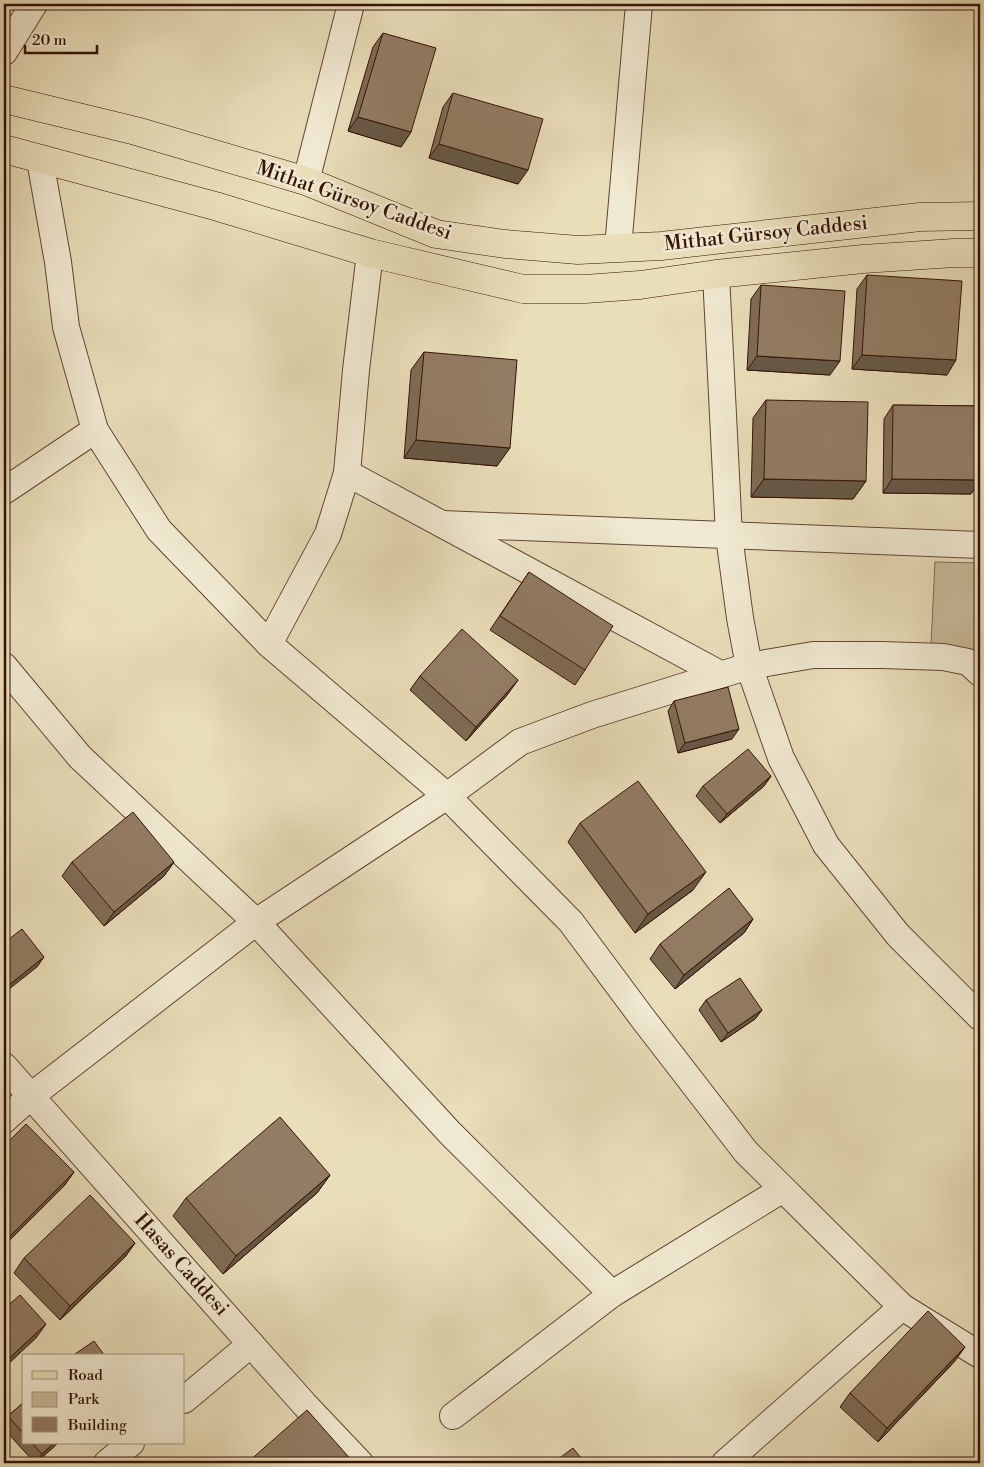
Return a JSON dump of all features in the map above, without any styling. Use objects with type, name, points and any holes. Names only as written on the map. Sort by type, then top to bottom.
[{"type":"main road","name":"Mithat Gürsoy Caddesi","points":[[4,99],[136,131],[306,181],[436,234],[514,245],[578,250],[660,246],[920,216],[980,215]]},
{"type":"main road","name":"Mithat Gürsoy Caddesi","points":[[4,149],[214,206],[370,252],[524,289],[586,289],[640,285],[716,274],[862,259],[954,252],[980,253]]},
{"type":"street","points":[[4,52],[34,4]]},
{"type":"street","points":[[306,181],[351,4]]},
{"type":"street","points":[[618,248],[639,4]]},
{"type":"street","points":[[40,160],[58,262],[66,327],[95,430],[159,530],[269,644],[447,796],[570,922],[746,1152],[902,1306],[980,1355]]},
{"type":"street","points":[[269,644],[328,534],[347,473],[356,370],[370,252]]},
{"type":"street","points":[[716,274],[729,536],[740,618],[749,666],[781,758],[826,845],[898,935],[980,1017]]},
{"type":"street","points":[[4,491],[95,430]]},
{"type":"street","points":[[347,473],[720,674]]},
{"type":"street","points":[[442,524],[980,545]]},
{"type":"street","points":[[4,1120],[31,1096],[256,922],[447,796],[520,742],[592,715],[720,674],[749,666],[813,655],[882,655],[943,658],[968,662],[980,673]]},
{"type":"street","points":[[4,666],[80,757],[256,922],[450,1133],[612,1294]]},
{"type":"street","name":"Hasas Caddesi","points":[[4,1066],[251,1344],[360,1463]]},
{"type":"street","points":[[454,1416],[612,1294],[783,1189]]},
{"type":"street","points":[[724,1463],[902,1306]]},
{"type":"street","points":[[185,1399],[251,1344]]},
{"type":"street","points":[[107,1463],[130,1444]]},
{"type":"green space","points":[[935,562],[980,563],[980,651],[931,645]]},
{"type":"building","points":[[383,33],[436,48],[411,132],[358,117]]},
{"type":"building","points":[[453,93],[543,119],[528,170],[439,144]]},
{"type":"building","points":[[867,275],[962,281],[956,360],[862,355]]},
{"type":"building","points":[[761,285],[845,291],[840,361],[757,356]]},
{"type":"building","points":[[424,352],[517,360],[510,448],[416,440]]},
{"type":"building","points":[[766,400],[868,402],[866,481],[764,479]]},
{"type":"building","points":[[893,405],[980,406],[980,480],[892,479]]},
{"type":"building","points":[[529,572],[613,626],[585,670],[500,616]]},
{"type":"building","points":[[462,629],[518,680],[476,727],[420,676]]},
{"type":"building","points":[[728,687],[739,729],[685,743],[674,701]]},
{"type":"building","points":[[748,749],[771,776],[727,814],[703,786]]},
{"type":"building","points":[[638,781],[706,872],[648,914],[580,823]]},
{"type":"building","points":[[133,812],[174,862],[114,912],[72,862]]},
{"type":"building","points":[[729,888],[753,919],[684,975],[660,944]]},
{"type":"building","points":[[22,929],[44,957],[4,989],[4,943]]},
{"type":"building","points":[[740,978],[762,1010],[728,1033],[706,1000]]},
{"type":"building","points":[[280,1117],[330,1175],[236,1256],[186,1198]]},
{"type":"building","points":[[26,1124],[74,1172],[7,1239],[4,1235],[4,1146]]},
{"type":"building","points":[[90,1195],[135,1243],[70,1306],[24,1258]]},
{"type":"building","points":[[20,1295],[46,1324],[4,1363],[4,1309]]},
{"type":"building","points":[[928,1311],[965,1347],[887,1428],[850,1393]]},
{"type":"building","points":[[94,1341],[104,1354],[75,1354]]},
{"type":"building","points":[[22,1404],[22,1432],[8,1416]]},
{"type":"building","points":[[307,1410],[354,1463],[247,1463]]},
{"type":"building","points":[[33,1444],[53,1444],[42,1454]]},
{"type":"building","points":[[573,1448],[585,1463],[553,1463]]}]
